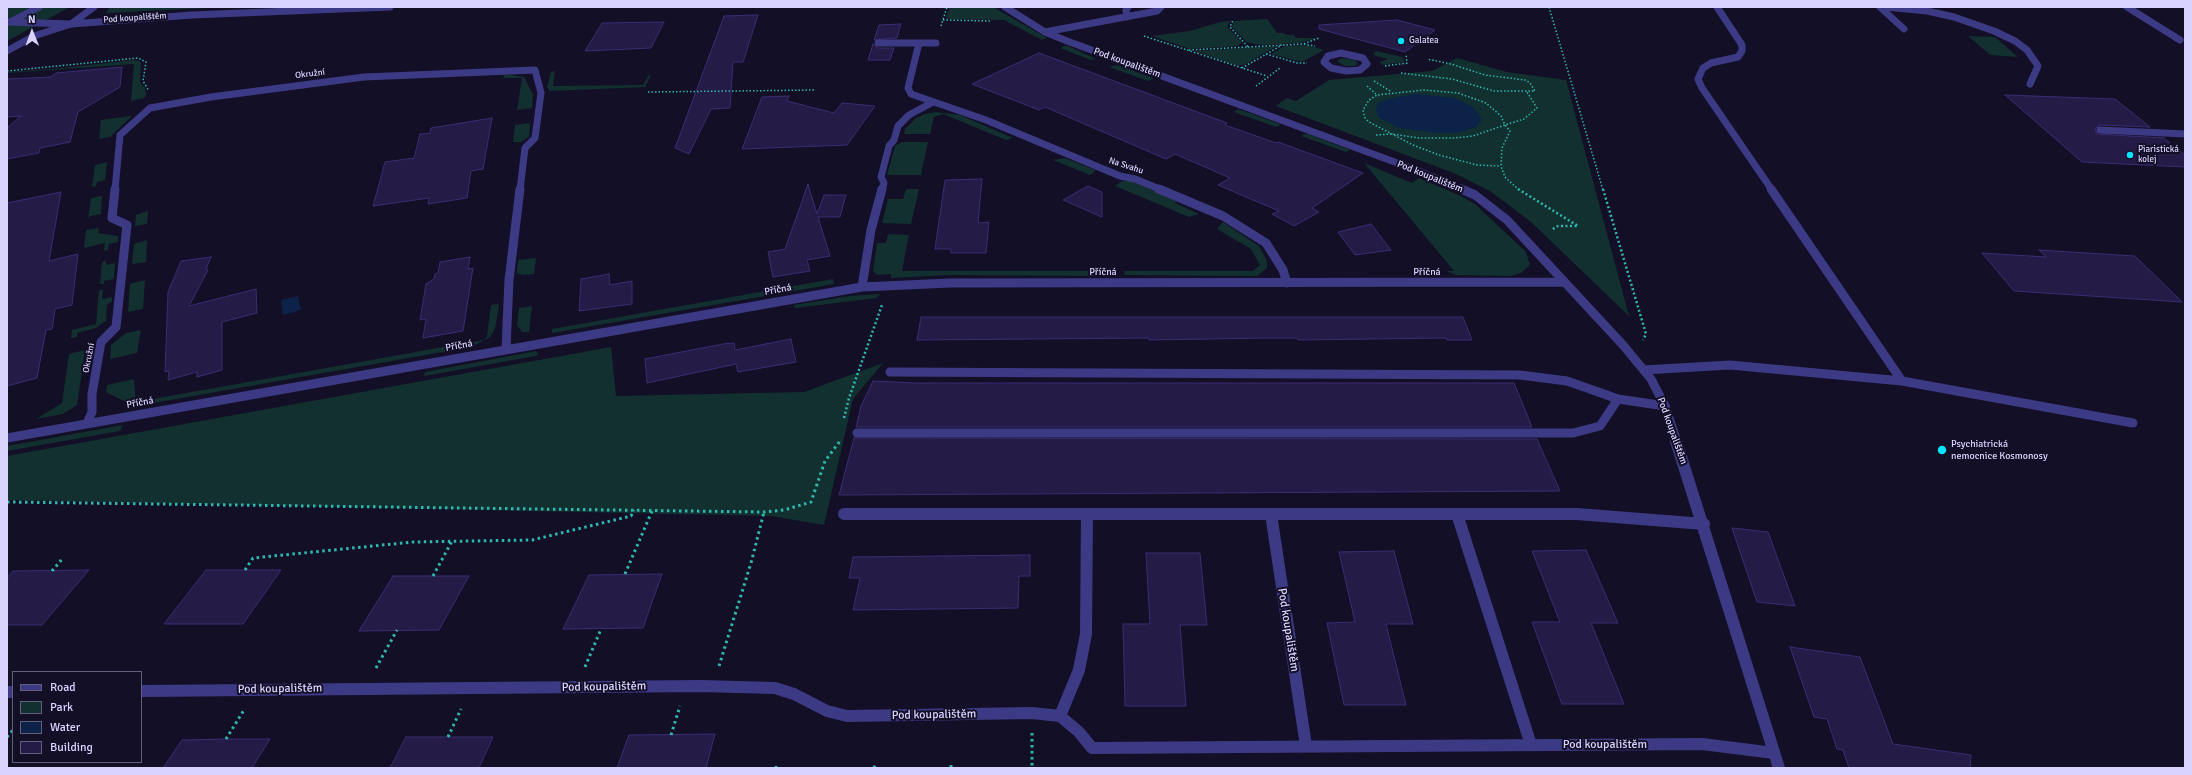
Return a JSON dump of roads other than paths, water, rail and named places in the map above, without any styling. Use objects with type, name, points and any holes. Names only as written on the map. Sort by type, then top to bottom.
[{"type":"street","points":[[9,22],[39,7]]},
{"type":"street","points":[[7,51],[34,36],[71,24],[94,7]]},
{"type":"street","name":"Pod koupalištěm","points":[[71,24],[192,14],[390,7]]},
{"type":"street","name":"Pod koupalištěm","points":[[1005,7],[1045,32],[1412,168],[1475,195],[1507,220],[1623,345],[1644,370],[1665,406],[1704,524],[1779,768]]},
{"type":"street","points":[[1127,17],[1126,10],[1128,7]]},
{"type":"street","points":[[1045,32],[1157,11],[1161,7]]},
{"type":"street","points":[[1717,7],[1742,45],[1742,51],[1738,57],[1711,64],[1703,68],[1698,79],[1702,88],[1902,381]]},
{"type":"street","points":[[1880,7],[1904,29]]},
{"type":"street","points":[[1886,7],[1926,11],[1954,17],[1994,31],[2015,42],[2027,50],[2038,66],[2030,84]]},
{"type":"street","points":[[2127,7],[2183,41]]},
{"type":"street","points":[[9,22],[71,24]]},
{"type":"street","points":[[878,43],[936,43]]},
{"type":"street","name":"Na Svahu","points":[[919,43],[908,88],[911,94],[986,120],[1113,173],[1135,179],[1223,216],[1266,243],[1284,270],[1287,283]]},
{"type":"street","points":[[1334,54],[1357,55],[1366,61],[1367,64],[1360,70],[1354,71],[1331,68],[1324,62],[1328,56],[1334,54]]},
{"type":"street","name":"Okružní","points":[[87,423],[92,412],[92,394],[101,342],[116,327],[127,225],[112,218],[120,135],[150,108],[211,97],[364,77],[535,70],[541,94],[535,138],[525,148],[509,280],[506,348]]},
{"type":"street","points":[[862,287],[871,230],[884,183],[881,177],[889,146],[894,140],[898,126],[909,116],[933,102]]},
{"type":"street","points":[[2100,130],[2185,134]]},
{"type":"street","name":"Příčná","points":[[7,438],[506,348],[862,287],[944,283],[1544,284],[1564,282]]},
{"type":"street","points":[[1644,370],[1730,365],[1902,381],[2133,423]]},
{"type":"street","points":[[890,372],[1520,375],[1567,380],[1618,400],[1665,406]]},
{"type":"street","points":[[857,433],[1573,433],[1600,426],[1618,400]]},
{"type":"street","points":[[844,514],[1577,514],[1704,524]]},
{"type":"street","points":[[1060,716],[1079,670],[1086,634],[1087,514]]},
{"type":"street","name":"Pod koupalištěm","points":[[1271,514],[1306,746]]},
{"type":"street","points":[[1457,514],[1531,745]]},
{"type":"street","name":"Pod koupalištěm","points":[[142,691],[709,686],[775,688],[794,694],[827,711],[847,716],[1032,713],[1060,716],[1079,732],[1092,748],[1702,744],[1774,753]]},
{"type":"water","points":[[1416,94],[1455,98],[1473,107],[1482,120],[1476,127],[1458,133],[1436,133],[1399,128],[1378,117],[1376,109],[1378,103],[1388,99]]},
{"type":"water","points":[[298,296],[301,310],[283,315],[281,300]]},
{"type":"place","name":"Galatea","points":[[1401,41]]},
{"type":"place","name":"Piaristická kolej","points":[[2130,155]]},
{"type":"place","name":"Psychiatrická nemocnice Kosmonosy","points":[[1942,450]]}]
